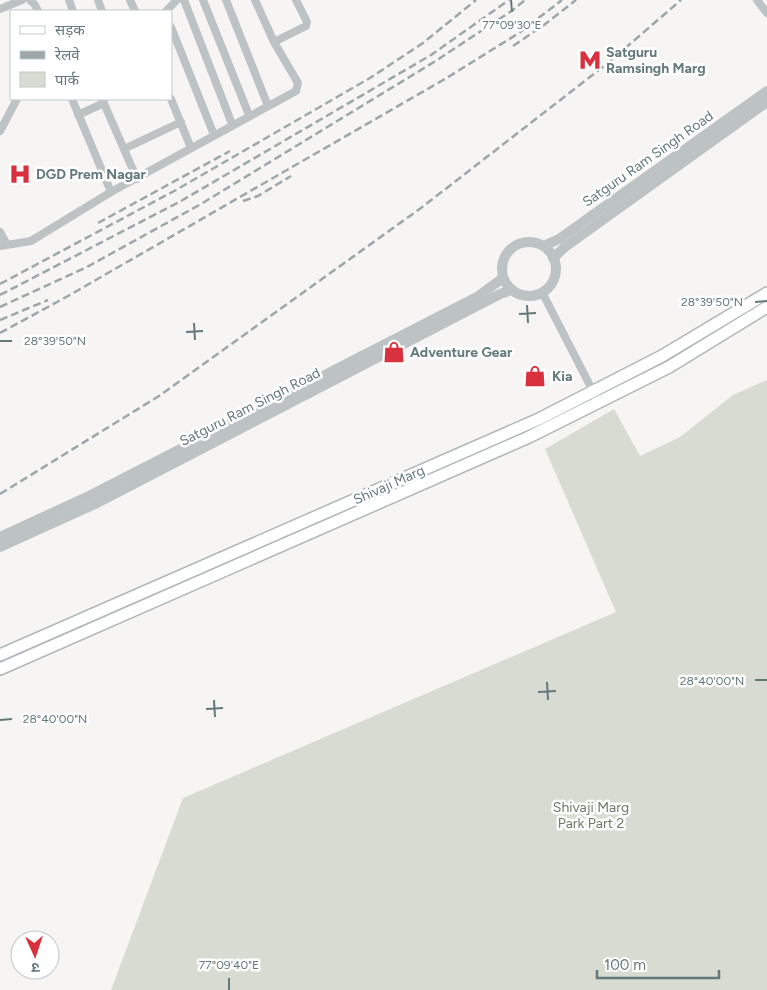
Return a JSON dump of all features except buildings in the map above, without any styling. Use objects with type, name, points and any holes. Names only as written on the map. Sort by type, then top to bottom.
[{"type":"main road","name":"Shivaji Marg","points":[[0,655],[539,419],[662,356],[767,293]]},
{"type":"main road","name":"Shivaji Marg","points":[[0,669],[382,503],[599,403],[669,367],[767,307]]},
{"type":"street","points":[[0,9],[22,0]]},
{"type":"street","points":[[30,0],[38,10]]},
{"type":"street","points":[[184,0],[232,124]]},
{"type":"street","points":[[203,0],[249,115]]},
{"type":"street","points":[[226,0],[268,106]]},
{"type":"street","points":[[0,232],[3,245],[31,240],[111,192],[299,88],[298,83],[274,42],[255,0]]},
{"type":"street","points":[[274,42],[306,26],[307,22],[296,0]]},
{"type":"street","points":[[757,0],[767,14]]},
{"type":"street","points":[[172,29],[214,134]]},
{"type":"street","name":"Satguru Ram Singh Road","points":[[544,246],[559,240],[767,92]]},
{"type":"street","points":[[0,131],[16,100]]},
{"type":"street","points":[[72,100],[111,192]]},
{"type":"street","points":[[171,100],[191,148]]},
{"type":"street","points":[[78,115],[103,101],[137,179]]},
{"type":"street","name":"Satguru Ram Singh Road","points":[[553,258],[565,247],[767,102]]},
{"type":"street","points":[[124,149],[181,122]]},
{"type":"street","points":[[524,242],[534,242],[544,246],[553,258],[556,270],[552,283],[542,292],[532,295],[522,295],[512,290],[503,278],[502,265],[506,254],[515,245],[524,242]]},
{"type":"street","name":"Satguru Ram Singh Road","points":[[0,537],[91,495],[477,297],[503,278]]},
{"type":"street","name":"Satguru Ram Singh Road","points":[[0,547],[95,504],[500,294],[512,290]]},
{"type":"street","points":[[542,292],[599,403]]},
{"type":"green space","name":"Shivaji Marg Park Part 2","points":[[767,380],[767,990],[111,990],[183,798],[616,612],[545,449],[614,409],[640,456],[680,437],[733,395]]},
{"type":"railway","points":[[0,284],[176,190],[370,78],[423,43],[476,0]]},
{"type":"railway","points":[[0,295],[181,201],[431,55],[509,0]]},
{"type":"railway","points":[[0,307],[87,267],[201,204],[434,62],[513,10],[525,0]]},
{"type":"railway","points":[[0,333],[68,296],[445,79],[519,33],[562,0]]},
{"type":"railway","points":[[513,46],[576,0]]},
{"type":"railway","points":[[0,494],[159,396],[421,208],[608,63],[681,0]]},
{"type":"railway","points":[[98,223],[230,151]]},
{"type":"railway","points":[[243,201],[258,196],[291,176]]},
{"type":"railway","points":[[0,320],[48,300]]},
{"type":"place","name":"Satguru Ramsingh Marg","points":[[590,60]]},
{"type":"place","name":"DGD Prem Nagar","points":[[20,174]]},
{"type":"place","name":"Adventure Gear","points":[[394,352]]},
{"type":"place","name":"Kia","points":[[535,376]]}]
